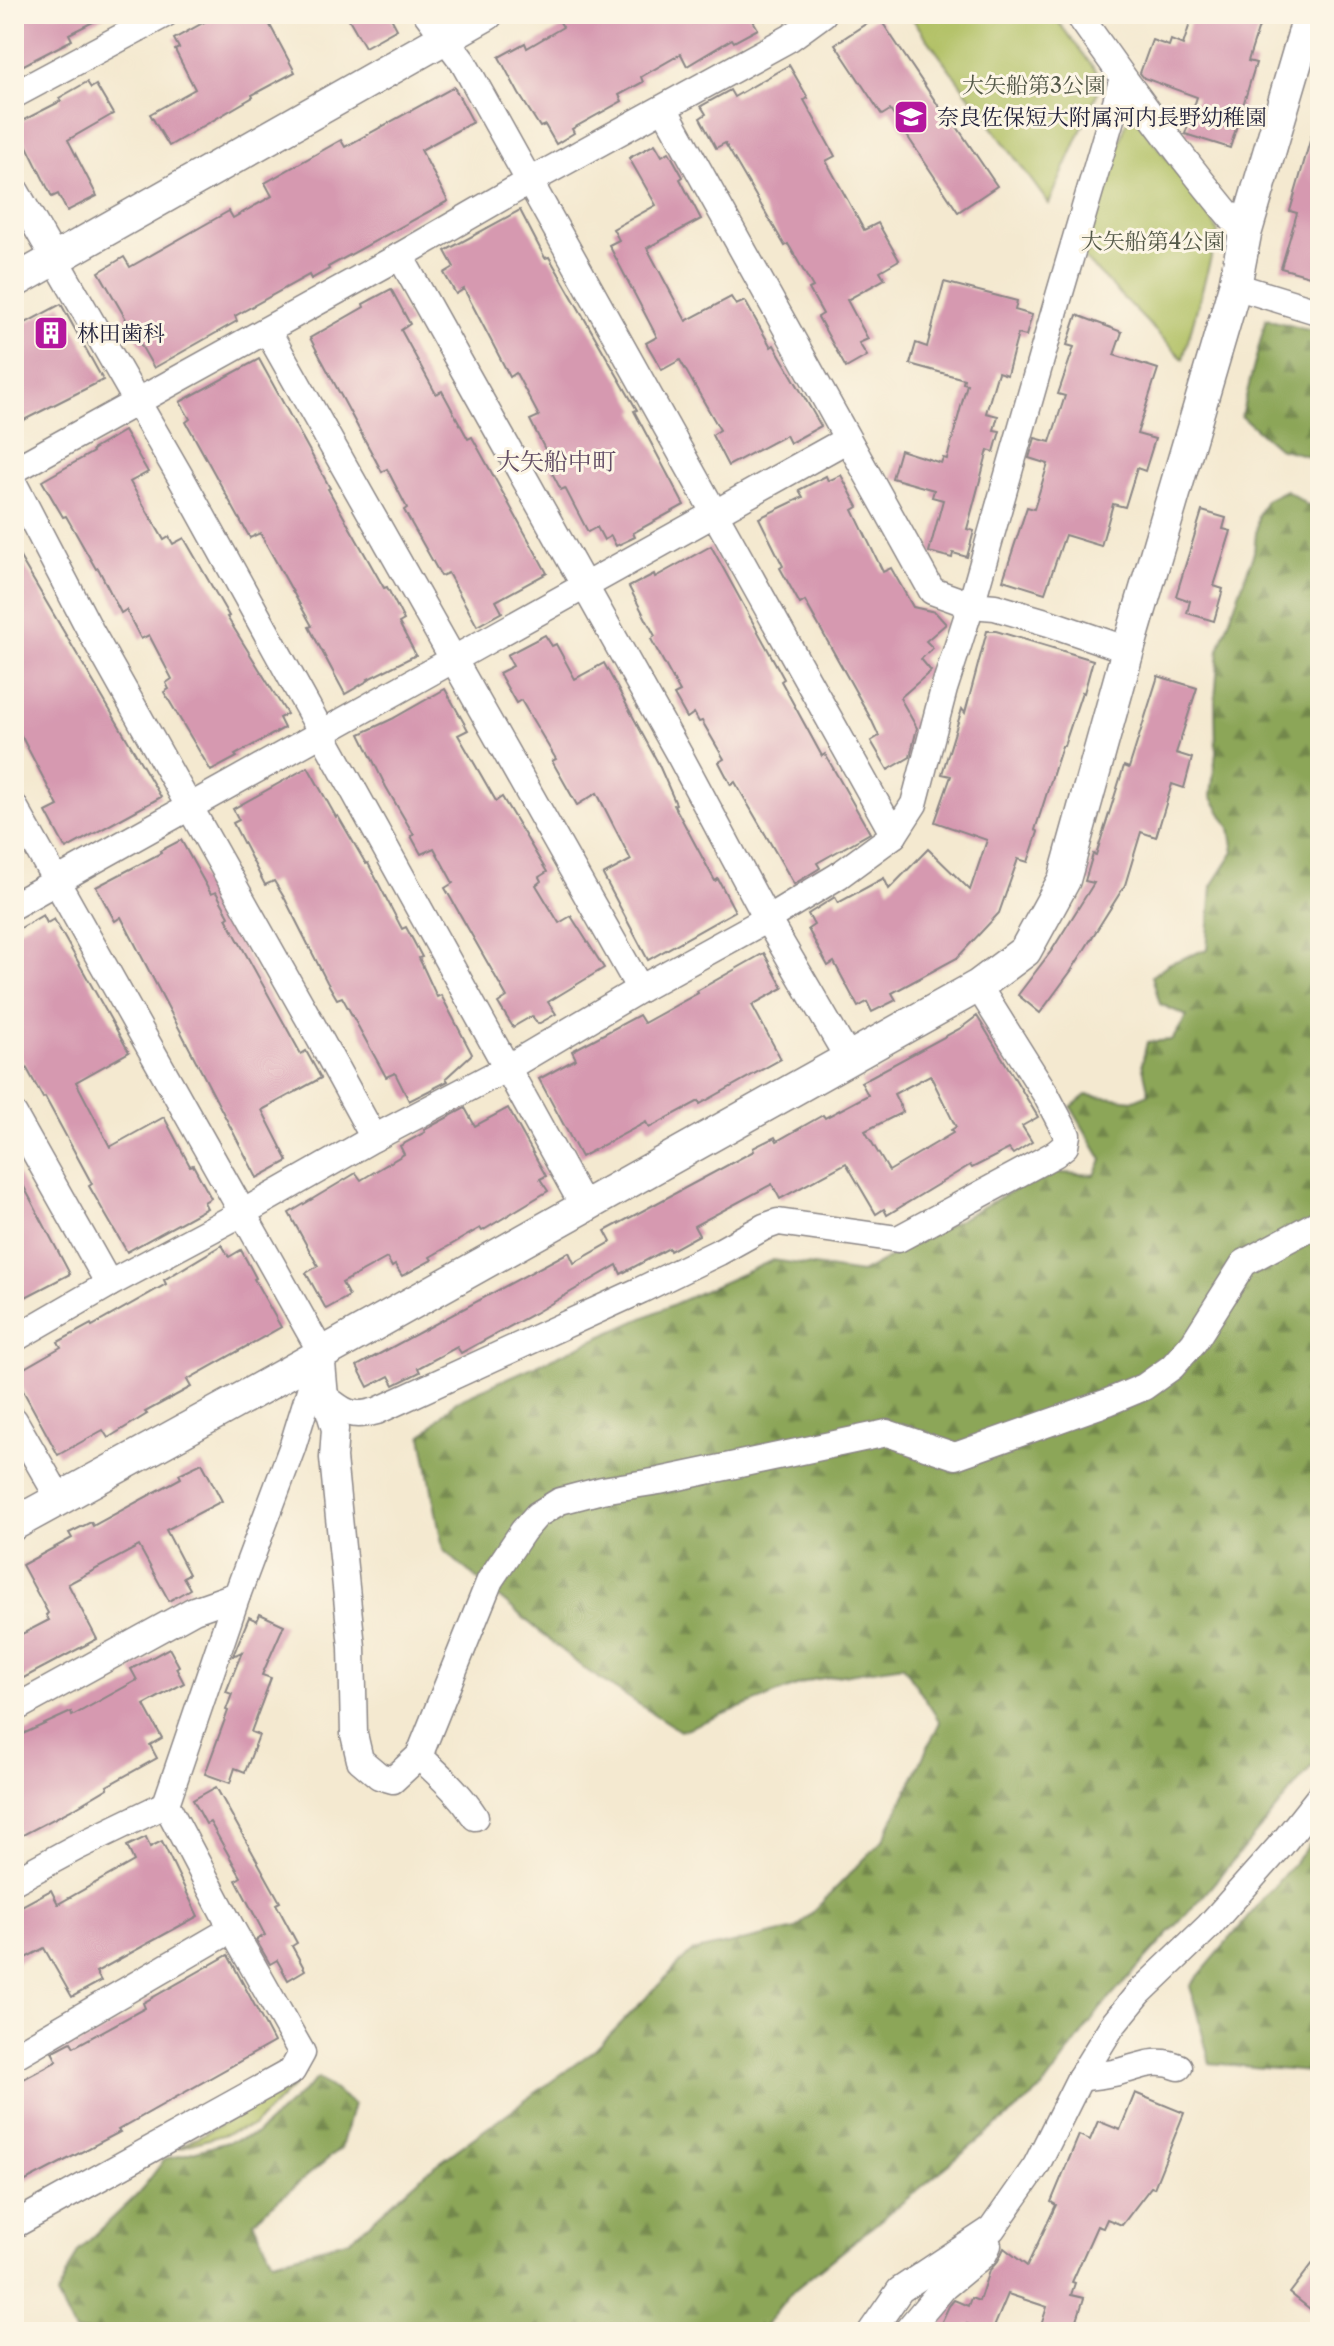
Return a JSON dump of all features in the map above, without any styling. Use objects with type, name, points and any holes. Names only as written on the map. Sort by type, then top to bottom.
[{"type":"street","points":[[14,95],[165,14]]},
{"type":"street","points":[[14,282],[436,25],[487,14]]},
{"type":"street","points":[[14,470],[790,38],[823,14]]},
{"type":"street","points":[[1078,14],[1192,170],[1245,234]]},
{"type":"street","points":[[14,1524],[978,986],[1025,951],[1064,880],[1235,286],[1245,234],[1310,14]]},
{"type":"street","points":[[436,25],[463,62],[894,835]]},
{"type":"street","points":[[14,1339],[374,1138],[507,1068],[640,989],[767,919],[838,876],[894,835],[914,804],[944,689],[1123,78]]},
{"type":"street","points":[[664,108],[932,591],[971,605],[995,607],[1128,650]]},
{"type":"street","points":[[14,188],[323,732],[584,1207]]},
{"type":"street","points":[[400,256],[680,756],[767,919],[848,1058]]},
{"type":"street","points":[[1235,286],[1320,312]]},
{"type":"street","points":[[267,330],[640,989]]},
{"type":"street","points":[[14,905],[846,440]]},
{"type":"street","points":[[14,484],[90,630],[374,1138]]},
{"type":"street","points":[[14,806],[321,1352],[325,1397],[335,1429],[333,1458],[352,1647],[354,1734],[360,1760],[379,1776],[393,1780],[419,1756],[490,1580],[537,1515],[560,1501],[887,1433],[955,1456],[1108,1402],[1144,1387],[1172,1367],[1194,1342],[1244,1263],[1320,1222]]},
{"type":"street","points":[[325,1397],[345,1413],[362,1415],[377,1411],[641,1290],[778,1222],[898,1239],[1055,1154],[1065,1146],[1067,1135],[1045,1093],[978,986]]},
{"type":"street","points":[[14,1115],[109,1284]]},
{"type":"street","points":[[14,1881],[166,1804],[237,1595],[292,1448],[321,1352]]},
{"type":"street","points":[[14,1420],[59,1498]]},
{"type":"street","points":[[14,1709],[194,1610],[237,1595]]},
{"type":"street","points":[[419,1756],[462,1797],[475,1817]]},
{"type":"street","points":[[906,2332],[944,2287],[984,2254],[992,2229],[1036,2166],[1080,2078],[1112,2026],[1139,1993],[1209,1926],[1320,1796]]},
{"type":"street","points":[[14,2225],[292,2071],[302,2053],[166,1804]]},
{"type":"street","points":[[14,2056],[232,1929]]},
{"type":"street","points":[[1080,2078],[1118,2072],[1145,2063],[1179,2067]]},
{"type":"street","points":[[871,2332],[900,2290],[992,2229]]},
{"type":"green space","name":"大矢船第3公園","points":[[909,14],[1052,14],[1103,80],[1049,204]]},
{"type":"green space","name":"大矢船第4公園","points":[[1130,111],[1208,212],[1218,232],[1183,359],[1083,257]]},
{"type":"green space","points":[[1266,319],[1320,333],[1320,459],[1278,448],[1241,416]]},
{"type":"green space","points":[[1286,490],[1307,505],[1320,503],[1320,1757],[1204,1895],[1101,2008],[1042,2089],[793,2291],[760,2332],[75,2332],[57,2296],[78,2251],[138,2194],[164,2160],[256,2134],[318,2078],[353,2104],[341,2148],[253,2221],[273,2261],[350,2240],[428,2171],[596,2049],[691,1952],[796,1929],[883,1840],[940,1722],[903,1665],[812,1680],[680,1731],[583,1668],[443,1550],[422,1436],[456,1401],[773,1260],[861,1273],[1047,1172],[1095,1175],[1102,1160],[1071,1107],[1086,1095],[1134,1100],[1149,1094],[1142,1063],[1147,1042],[1172,1040],[1187,1016],[1160,1004],[1152,976],[1168,964],[1207,949],[1212,886],[1234,852],[1230,828],[1211,796],[1216,752],[1215,700],[1219,649],[1254,552],[1258,515],[1266,500]]},
{"type":"green space","points":[[1320,1832],[1320,2073],[1210,2063],[1190,1986]]},
{"type":"green space","points":[[295,2085],[253,2126],[177,2148]]},
{"type":"building","points":[[14,14],[109,14],[69,34],[72,40],[14,70]]},
{"type":"building","points":[[219,14],[264,14],[295,72],[169,146],[150,114],[195,89],[175,50],[179,48],[174,39]]},
{"type":"building","points":[[346,14],[389,14],[397,29],[365,47]]},
{"type":"building","points":[[555,14],[749,14],[758,29],[734,42],[732,39],[687,66],[681,54],[641,77],[643,82],[619,95],[622,101],[572,129],[574,133],[556,144],[545,125],[540,127],[499,57],[525,43],[527,48],[563,27]]},
{"type":"building","points":[[1193,14],[1263,14],[1248,61],[1256,63],[1230,148],[1185,134],[1197,97],[1144,78],[1140,73],[1152,40],[1169,46],[1171,40],[1183,45]]},
{"type":"building","points":[[878,16],[997,186],[958,212],[890,110],[882,115],[835,44]]},
{"type":"building","points":[[789,65],[808,98],[804,100],[835,156],[826,161],[864,230],[878,223],[899,260],[880,271],[885,279],[847,300],[868,339],[859,343],[867,356],[846,368],[818,317],[823,314],[809,289],[813,287],[788,244],[785,246],[725,143],[716,148],[700,118],[706,114],[701,106],[730,90],[734,97]]},
{"type":"building","points":[[87,82],[91,88],[96,85],[113,114],[68,140],[97,196],[67,211],[58,194],[52,197],[16,124],[61,101],[59,98]]},
{"type":"building","points":[[454,87],[473,122],[421,150],[448,201],[311,279],[309,275],[235,316],[237,321],[154,368],[99,272],[124,257],[130,267],[229,211],[233,218],[272,196],[265,183],[341,140],[345,147]]},
{"type":"building","points":[[1314,127],[1320,128],[1320,279],[1281,268],[1297,213],[1290,211]]},
{"type":"building","points":[[655,144],[662,156],[669,152],[701,219],[647,248],[686,321],[731,297],[736,305],[745,301],[821,426],[790,443],[786,435],[728,466],[712,435],[720,430],[680,360],[662,370],[646,343],[657,337],[609,245],[619,240],[613,229],[656,205],[629,158]]},
{"type":"building","points":[[520,210],[545,258],[549,257],[637,410],[634,411],[684,505],[616,546],[611,536],[604,540],[597,527],[588,532],[565,488],[561,490],[549,467],[553,465],[530,420],[539,416],[516,373],[510,377],[464,289],[456,294],[444,273],[454,267],[445,251]]},
{"type":"building","points":[[944,282],[1017,301],[1015,310],[1032,315],[1026,336],[1018,334],[1007,375],[998,372],[986,413],[998,416],[994,430],[1000,431],[994,452],[988,450],[967,529],[974,531],[967,557],[953,553],[952,558],[929,552],[943,500],[932,497],[934,490],[892,478],[900,450],[941,463],[943,458],[947,459],[967,384],[963,383],[964,379],[910,364],[916,343],[927,347]]},
{"type":"building","points":[[391,289],[410,324],[401,330],[436,394],[442,391],[468,439],[472,437],[547,573],[496,601],[502,612],[477,626],[448,573],[441,576],[404,510],[407,508],[387,469],[382,472],[310,338]]},
{"type":"building","points":[[61,304],[103,380],[14,425],[14,329]]},
{"type":"building","points":[[1077,315],[1122,332],[1114,355],[1158,369],[1137,434],[1155,439],[1145,471],[1137,468],[1125,507],[1113,504],[1101,546],[1065,535],[1045,593],[1003,580],[1027,507],[1034,509],[1048,464],[1029,458],[1035,438],[1050,442],[1065,396],[1058,394],[1074,347],[1067,345]]},
{"type":"building","points":[[259,359],[328,489],[384,588],[387,587],[404,620],[399,623],[416,655],[345,694],[309,627],[312,626],[260,533],[250,538],[186,422],[190,419],[180,402]]},
{"type":"building","points":[[124,431],[148,472],[130,482],[164,540],[169,537],[173,544],[184,538],[227,617],[287,714],[279,718],[284,728],[211,771],[164,692],[169,689],[166,683],[172,679],[149,635],[141,639],[126,610],[121,613],[98,568],[42,481]]},
{"type":"building","points":[[841,475],[858,507],[853,510],[883,572],[891,568],[913,607],[935,612],[946,624],[926,641],[933,648],[921,659],[931,671],[900,698],[917,728],[910,757],[888,770],[871,741],[879,736],[871,719],[805,601],[800,604],[780,568],[783,566],[759,518],[803,497],[799,490],[826,476],[828,481]]},
{"type":"building","points":[[1202,511],[1226,518],[1223,529],[1231,531],[1214,586],[1223,589],[1214,621],[1187,613],[1190,601],[1176,596]]},
{"type":"building","points":[[711,546],[822,756],[825,754],[870,833],[817,863],[820,868],[794,884],[735,782],[731,785],[719,762],[724,759],[702,721],[699,722],[694,713],[687,718],[674,695],[680,692],[651,639],[655,636],[629,587],[654,574],[655,577]]},
{"type":"building","points":[[14,547],[161,797],[66,849],[46,812],[58,806],[14,722]]},
{"type":"building","points":[[987,631],[1093,660],[1084,693],[1062,746],[1028,862],[1018,859],[999,913],[957,958],[892,993],[896,1000],[872,1012],[867,1002],[858,1007],[834,962],[828,966],[808,929],[814,925],[808,914],[835,897],[838,903],[884,878],[889,889],[928,849],[970,890],[987,840],[935,822],[951,776],[942,774],[962,709],[965,713]]},
{"type":"building","points":[[545,635],[552,646],[556,644],[575,679],[604,663],[658,763],[674,805],[735,911],[648,960],[603,875],[631,860],[597,793],[577,805],[552,761],[556,759],[521,700],[516,703],[499,673],[513,666],[507,655]]},
{"type":"building","points":[[1158,676],[1197,688],[1176,753],[1192,758],[1184,788],[1172,784],[1156,837],[1141,832],[1125,885],[1071,971],[1040,1013],[1018,995],[1052,950],[1094,883],[1085,881],[1093,854],[1096,855],[1124,766],[1129,768]]},
{"type":"building","points":[[445,689],[468,730],[458,735],[496,801],[502,797],[547,872],[539,877],[541,881],[536,885],[559,923],[571,916],[604,968],[548,1002],[556,1014],[538,1024],[532,1016],[513,1027],[498,1003],[507,997],[445,888],[453,883],[434,848],[421,854],[360,734]]},
{"type":"building","points":[[308,767],[336,817],[368,863],[402,929],[406,927],[422,957],[419,958],[437,997],[441,995],[472,1054],[446,1078],[448,1081],[409,1101],[395,1073],[386,1077],[342,997],[337,999],[327,982],[285,899],[274,881],[265,885],[233,823],[239,820],[233,809]]},
{"type":"building","points":[[181,840],[211,894],[216,892],[229,916],[226,918],[301,1054],[306,1051],[321,1078],[262,1110],[288,1161],[257,1178],[121,917],[115,921],[96,887]]},
{"type":"building","points":[[43,915],[47,923],[54,919],[129,1052],[76,1082],[110,1147],[164,1117],[211,1198],[204,1202],[207,1208],[127,1252],[14,1045],[14,932]]},
{"type":"building","points":[[764,953],[783,988],[752,1005],[781,1059],[700,1104],[699,1101],[649,1128],[646,1122],[581,1157],[539,1079],[576,1059],[572,1051],[639,1015],[644,1023]]},
{"type":"building","points":[[977,1016],[1038,1117],[1022,1126],[1032,1142],[1013,1154],[1009,1149],[972,1168],[970,1165],[887,1215],[884,1209],[876,1214],[846,1163],[780,1199],[772,1184],[694,1226],[699,1235],[670,1251],[669,1248],[621,1274],[617,1265],[461,1353],[457,1347],[394,1385],[389,1376],[368,1387],[357,1366],[569,1252],[574,1263],[611,1242],[605,1231],[754,1151],[753,1148],[775,1137],[777,1141],[823,1115],[825,1118],[868,1095],[861,1082],[961,1028]],"holes":[[[930,1075],[956,1127],[951,1130],[953,1133],[889,1171],[865,1131],[903,1112],[894,1094]]]},
{"type":"building","points":[[465,1108],[475,1126],[508,1108],[546,1176],[540,1179],[548,1191],[402,1276],[387,1258],[342,1283],[349,1296],[326,1309],[306,1273],[318,1266],[289,1213],[356,1173],[361,1180],[404,1154],[400,1146]]},
{"type":"building","points":[[14,1168],[70,1274],[14,1303]]},
{"type":"building","points":[[222,1245],[229,1257],[241,1250],[281,1327],[187,1380],[191,1387],[145,1412],[147,1414],[108,1438],[103,1430],[58,1455],[14,1374],[61,1347],[58,1342],[166,1284],[164,1280]]},
{"type":"building","points":[[202,1463],[222,1501],[166,1530],[189,1574],[183,1577],[190,1589],[169,1601],[139,1546],[68,1584],[97,1639],[14,1683],[14,1638],[49,1620],[22,1565],[72,1538],[69,1533],[91,1522],[93,1526],[181,1478],[179,1474]]},
{"type":"building","points":[[260,1614],[284,1625],[262,1675],[271,1678],[251,1732],[259,1735],[245,1772],[235,1768],[230,1783],[205,1774],[228,1711],[232,1694],[226,1692],[242,1652],[233,1656],[249,1617],[257,1621]]},
{"type":"building","points":[[169,1648],[184,1683],[144,1705],[162,1738],[150,1745],[157,1758],[73,1809],[21,1836],[14,1823],[14,1738],[71,1712],[72,1716],[137,1680],[131,1669]]},
{"type":"building","points":[[216,1787],[280,1902],[276,1904],[297,1943],[292,1946],[305,1970],[288,1980],[277,1960],[270,1964],[256,1940],[265,1935],[236,1880],[241,1877],[210,1822],[206,1824],[193,1800]]},
{"type":"building","points":[[146,1837],[150,1847],[162,1841],[198,1916],[96,1972],[101,1981],[72,1997],[44,1948],[14,1964],[14,1910],[51,1890],[58,1904],[134,1861],[127,1846]]},
{"type":"building","points":[[228,1955],[274,2042],[118,2130],[120,2132],[14,2187],[14,2084],[57,2061],[52,2052],[71,2042],[74,2047],[145,2008],[143,2003]]},
{"type":"building","points":[[1135,2093],[1184,2113],[1154,2188],[1151,2187],[1122,2225],[1107,2219],[1103,2228],[1097,2226],[1072,2282],[1075,2283],[1071,2295],[1084,2298],[1073,2332],[1039,2332],[1047,2307],[1008,2294],[992,2332],[967,2324],[963,2332],[937,2332],[954,2300],[968,2306],[971,2298],[979,2301],[989,2271],[1004,2248],[1027,2266],[1056,2205],[1051,2202],[1079,2135],[1090,2140],[1098,2121],[1120,2130]]},
{"type":"building","points":[[1320,2254],[1320,2317],[1290,2293]]},
{"type":"place","name":"奈良佐保短大附属河内長野幼稚園","points":[[911,117]]},
{"type":"place","name":"林田歯科","points":[[51,333]]},
{"type":"district","name":"大矢船中町","points":[[556,462]]}]
